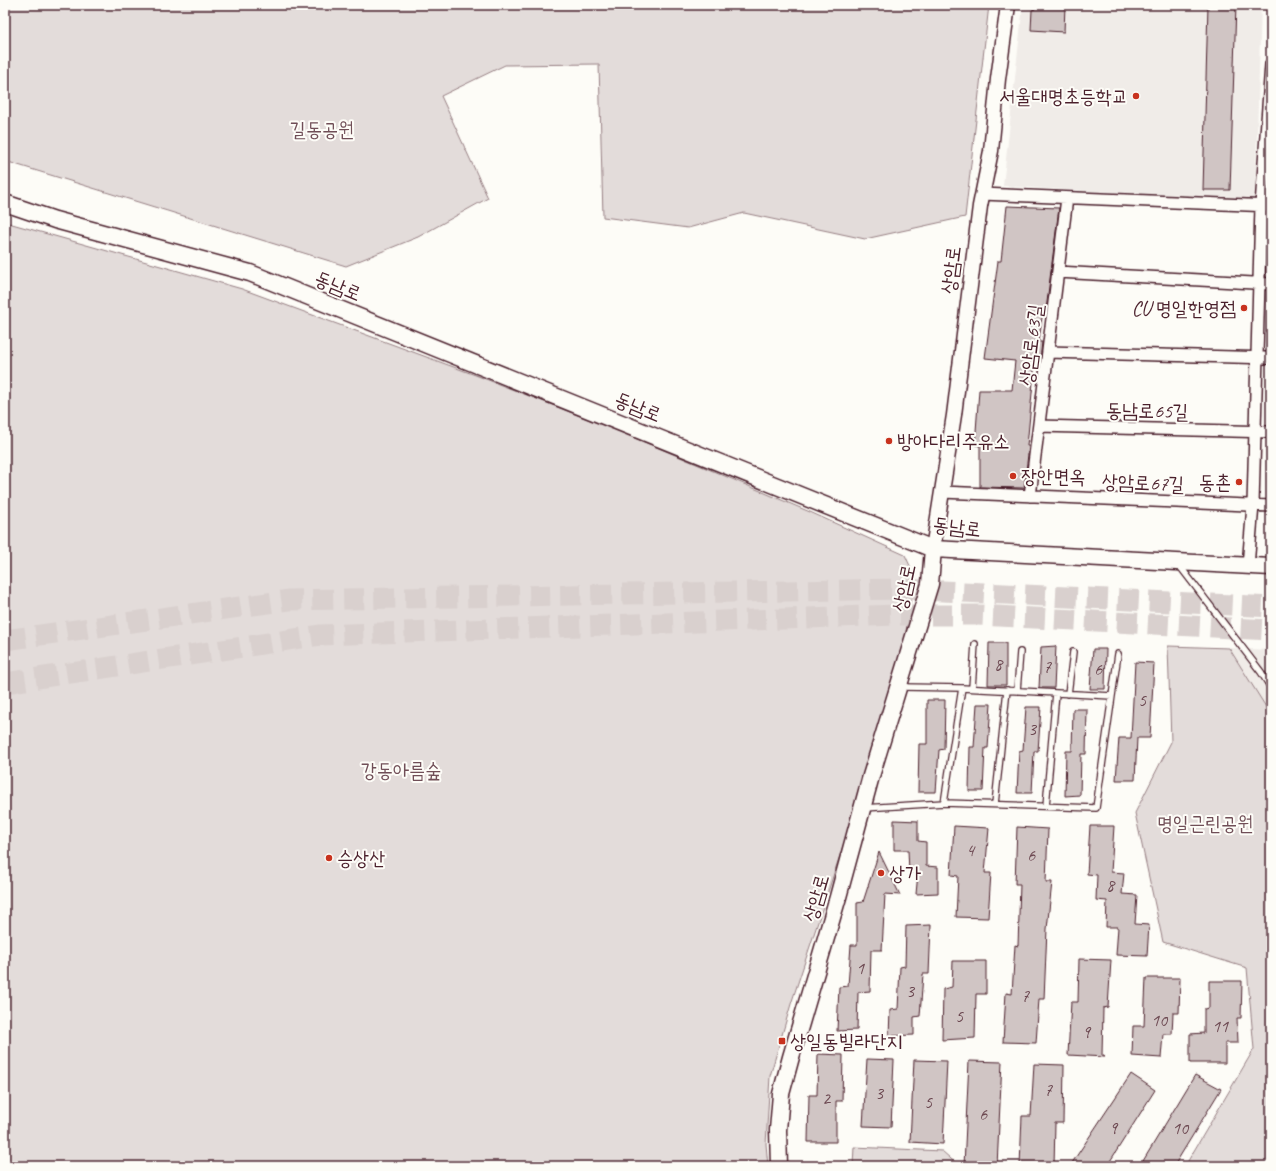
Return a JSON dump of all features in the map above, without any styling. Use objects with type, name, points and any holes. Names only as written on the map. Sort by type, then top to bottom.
[{"type":"main road","name":"동남로","points":[[5,203],[55,220],[250,273],[933,549],[1271,567]]},
{"type":"main road","name":"상암로","points":[[779,1166],[778,1130],[781,1094],[864,808],[871,776],[930,584],[933,549]]},
{"type":"street","name":"상암로","points":[[933,549],[982,194],[991,151],[998,79],[1008,5]]},
{"type":"street","points":[[1248,566],[1253,506],[1259,284],[1266,206],[1271,64]]},
{"type":"street","points":[[982,194],[1266,206]]},
{"type":"street","name":"상암로63길","points":[[1030,496],[1067,198]]},
{"type":"street","points":[[1058,272],[1271,284]]},
{"type":"street","points":[[1048,352],[1271,358]]},
{"type":"street","name":"동남로65길","points":[[1039,426],[1271,432]]},
{"type":"street","name":"상암로67길","points":[[942,492],[1271,506]]},
{"type":"lane","points":[[1177,562],[1261,672],[1271,688]]},
{"type":"lane","points":[[972,688],[975,644]]},
{"type":"lane","points":[[1017,690],[1020,652]]},
{"type":"lane","points":[[1068,694],[1073,652]]},
{"type":"lane","points":[[864,808],[944,803],[1096,808],[1118,654]]},
{"type":"lane","points":[[902,687],[972,688],[1112,696]]},
{"type":"lane","points":[[944,803],[962,688]]},
{"type":"lane","points":[[995,804],[1007,690]]},
{"type":"lane","points":[[1046,806],[1056,693]]},
{"type":"shaded area","name":"서울대명초등학교","points":[[1023,5],[1261,5],[1255,202],[1003,186]]},
{"type":"shaded area","points":[[1229,648],[1271,650],[1271,715]]},
{"type":"green space","name":"길동공원","points":[[5,5],[989,5],[965,217],[865,239],[744,213],[688,228],[603,217],[599,64],[505,65],[441,96],[488,198],[418,237],[346,266],[5,161]]},
{"type":"green space","name":"강동아름숲","points":[[5,222],[242,289],[478,376],[616,430],[810,512],[905,555],[911,568],[913,584],[905,638],[866,776],[791,1004],[770,1076],[766,1144],[768,1166],[5,1166]]},
{"type":"green space","name":"명일근린공원","points":[[1168,646],[1229,648],[1271,715],[1271,1166],[1185,1166],[1254,1049],[1247,968],[1163,942],[1135,813],[1171,742]]},
{"type":"green space","points":[[854,1147],[942,1151],[959,1166],[853,1166]]},
{"type":"building","points":[[1035,5],[1065,5],[1064,32],[1031,30],[1032,10],[1035,9]]},
{"type":"building","points":[[1208,5],[1236,5],[1230,190],[1203,190]]},
{"type":"building","points":[[1007,206],[1059,208],[1046,310],[1043,309],[1039,342],[1042,342],[1040,361],[1035,361],[1027,446],[1029,446],[1024,488],[980,487],[980,446],[975,445],[979,390],[1012,390],[1015,361],[985,358],[998,261],[1001,261]]},
{"type":"building","points":[[989,643],[1006,643],[1006,685],[988,685]]},
{"type":"building","points":[[1056,646],[1054,688],[1039,688],[1041,647]]},
{"type":"building","points":[[1093,649],[1106,649],[1105,689],[1090,689]]},
{"type":"building","points":[[1135,662],[1154,663],[1150,738],[1137,738],[1135,780],[1116,780],[1119,738],[1131,738]]},
{"type":"building","points":[[927,700],[945,700],[944,749],[939,750],[936,792],[918,792],[919,744],[927,744]]},
{"type":"building","points":[[977,704],[991,704],[988,748],[985,748],[983,791],[969,791],[970,747],[974,747]]},
{"type":"building","points":[[1026,707],[1041,707],[1038,751],[1034,751],[1032,793],[1017,793],[1019,751],[1023,750]]},
{"type":"building","points":[[1073,709],[1087,709],[1086,754],[1081,754],[1080,795],[1065,796],[1066,751],[1072,751]]},
{"type":"building","points":[[894,820],[918,821],[918,841],[926,842],[926,866],[938,867],[938,893],[916,894],[918,873],[909,872],[908,850],[894,850]]},
{"type":"building","points":[[954,826],[989,828],[985,873],[991,873],[988,918],[956,917],[958,876],[951,875]]},
{"type":"building","points":[[1090,826],[1114,826],[1111,872],[1124,873],[1122,894],[1137,895],[1135,924],[1149,925],[1147,956],[1116,955],[1118,927],[1106,927],[1107,901],[1096,900],[1097,875],[1087,874]]},
{"type":"building","points":[[1017,827],[1048,829],[1046,882],[1052,882],[1047,929],[1044,999],[1039,999],[1036,1043],[1003,1042],[1006,993],[1012,994],[1015,945],[1018,946],[1020,884],[1015,884]]},
{"type":"building","points":[[879,852],[900,895],[885,894],[882,950],[871,950],[870,991],[858,992],[857,1030],[837,1031],[839,987],[848,986],[851,945],[857,945],[857,903],[863,902]]},
{"type":"building","points":[[931,925],[929,974],[923,974],[920,1016],[914,1017],[914,1035],[889,1036],[890,1010],[898,1009],[900,967],[905,966],[906,926]]},
{"type":"building","points":[[1079,959],[1111,960],[1108,1007],[1103,1008],[1102,1055],[1105,1057],[1068,1055],[1071,1002],[1078,1002]]},
{"type":"building","points":[[953,961],[986,961],[986,994],[976,994],[975,1038],[942,1040],[943,989],[952,987]]},
{"type":"building","points":[[1146,978],[1180,978],[1179,1013],[1173,1013],[1172,1034],[1163,1034],[1161,1058],[1132,1056],[1133,1026],[1144,1026]]},
{"type":"building","points":[[1209,981],[1242,981],[1241,1018],[1237,1018],[1238,1043],[1225,1043],[1225,1063],[1190,1063],[1190,1034],[1204,1033],[1204,1009],[1209,1008]]},
{"type":"building","points":[[818,1054],[843,1055],[842,1101],[836,1101],[836,1142],[808,1142],[809,1095],[817,1095]]},
{"type":"building","points":[[867,1059],[894,1060],[891,1127],[863,1126]]},
{"type":"building","points":[[914,1060],[947,1061],[943,1144],[910,1142]]},
{"type":"building","points":[[969,1061],[1002,1062],[997,1166],[964,1166]]},
{"type":"building","points":[[1034,1064],[1064,1065],[1063,1123],[1055,1123],[1054,1166],[1020,1166],[1022,1116],[1031,1116]]},
{"type":"building","points":[[1131,1074],[1155,1090],[1107,1166],[1070,1166]]},
{"type":"building","points":[[1195,1075],[1221,1089],[1174,1166],[1140,1166]]},
{"type":"tunnel","points":[[5,640],[289,600],[902,589],[1271,607]]},
{"type":"tunnel","points":[[5,683],[321,635],[895,615],[977,615],[1271,630]]},
{"type":"place","name":"서울대명초등학교","points":[[1136,96]]},
{"type":"place","name":"CU 명일한영점","points":[[1244,308]]},
{"type":"place","name":"방아다리주유소","points":[[889,441]]},
{"type":"place","name":"장안면옥","points":[[1013,476]]},
{"type":"place","name":"동촌","points":[[1239,482]]},
{"type":"place","name":"승상산","points":[[329,858]]},
{"type":"place","name":"상가","points":[[881,873]]},
{"type":"place","name":"상일동빌라단지","points":[[782,1041]]}]
